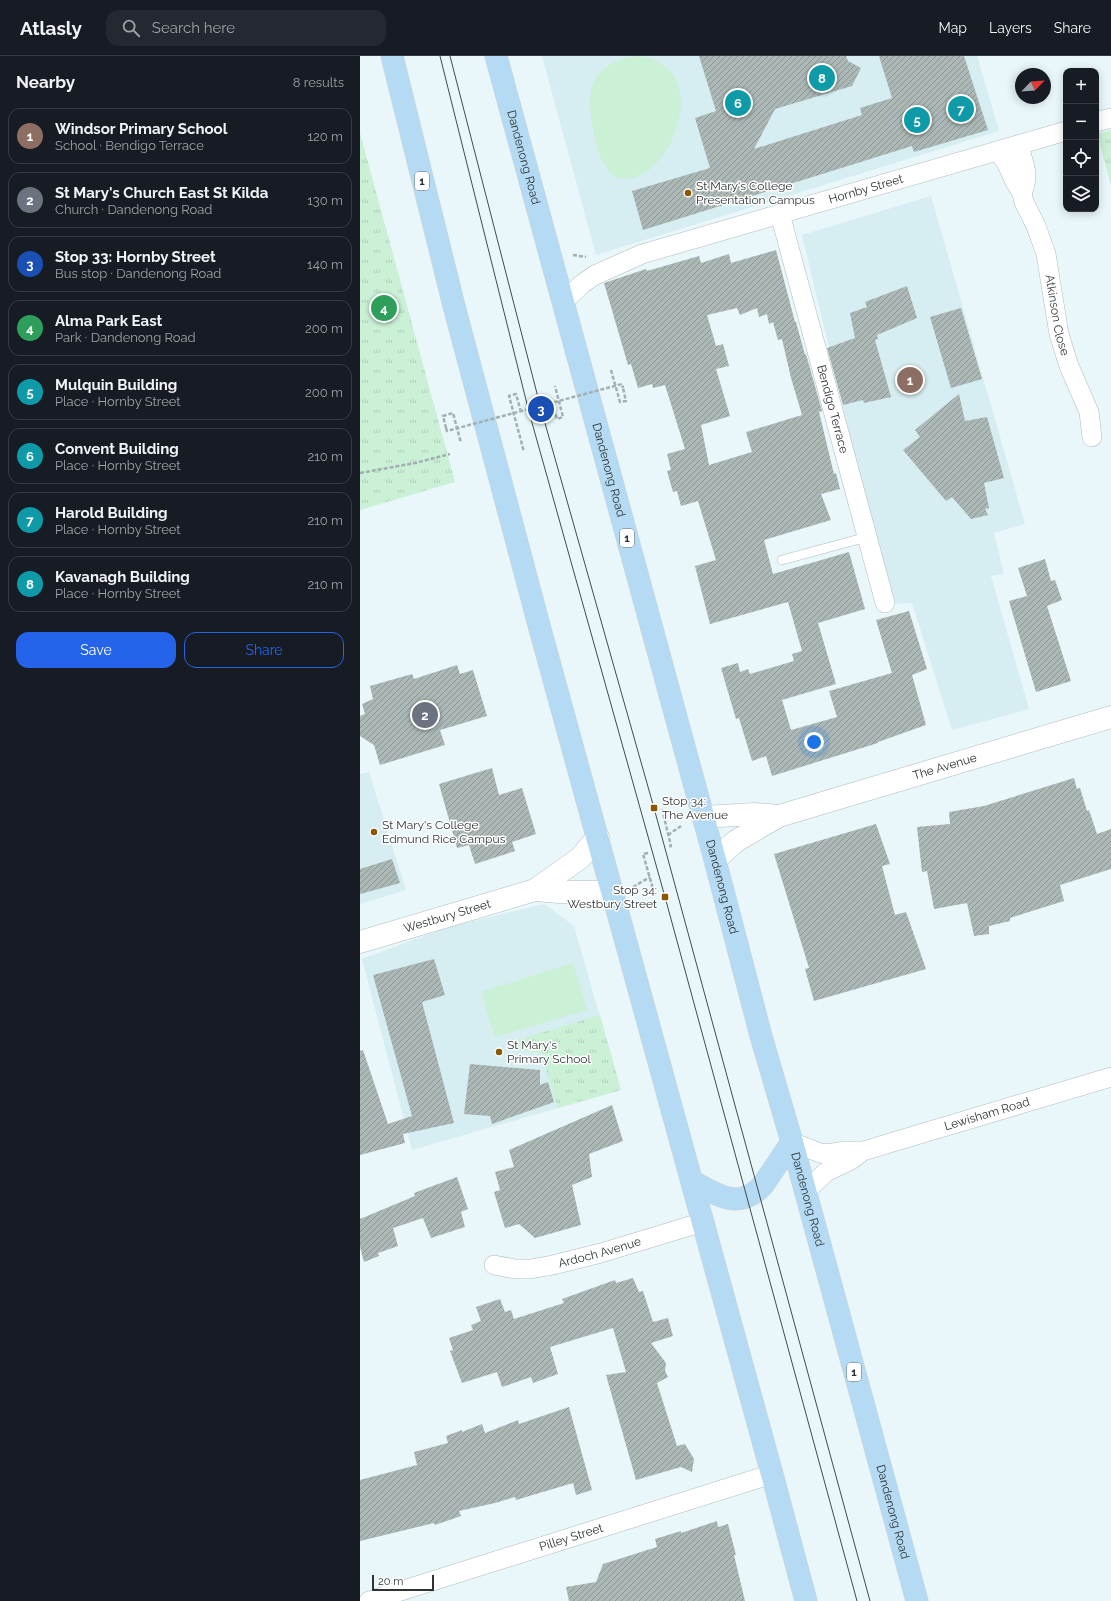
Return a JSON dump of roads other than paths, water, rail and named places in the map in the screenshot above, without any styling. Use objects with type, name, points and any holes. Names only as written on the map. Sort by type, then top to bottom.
[{"type":"highway","name":"1","points":[[392,56],[456,314],[540,629],[598,837],[623,889],[693,1182],[806,1601]]},
{"type":"highway","name":"Dandenong Road","points":[[496,56],[562,303],[715,860],[761,1036],[792,1142],[917,1601]]},
{"type":"highway","points":[[693,1182],[722,1197],[731,1199],[746,1197],[758,1190],[763,1185],[792,1142]]},
{"type":"street","points":[[1099,121],[1111,118]]},
{"type":"street","name":"Hornby Street","points":[[562,303],[582,284],[595,275],[642,254],[1063,132]]},
{"type":"street","points":[[1018,145],[1026,174],[1026,184],[1022,193]]},
{"type":"street","name":"Atkinson Close","points":[[997,151],[1010,169],[1014,180],[1022,193],[1024,202],[1036,226],[1046,254],[1061,345],[1069,366],[1085,399],[1089,412],[1092,437]]},
{"type":"street","name":"Bendigo Terrace","points":[[780,214],[885,604]]},
{"type":"street","name":"The Avenue","points":[[715,860],[736,842],[779,816],[1111,717]]},
{"type":"street","name":"The Avenue","points":[[703,817],[754,814],[779,816]]},
{"type":"street","name":"Westbury Street","points":[[360,942],[535,890],[580,858],[598,837]]},
{"type":"street","name":"Westbury Street","points":[[535,890],[559,892],[623,889]]},
{"type":"street","name":"Lewisham Road","points":[[792,1142],[820,1153],[827,1154],[846,1151],[863,1151],[1111,1077]]},
{"type":"street","name":"Lewisham Road","points":[[805,1192],[826,1172],[850,1160],[863,1151]]},
{"type":"street","name":"Ardoch Avenue","points":[[494,1265],[515,1269],[530,1269],[553,1265],[601,1253],[704,1222]]},
{"type":"street","name":"Pilley Street","points":[[369,1601],[772,1474]]},
{"type":"lane","points":[[782,560],[867,537]]},
{"type":"tram line","points":[[440,56],[529,412],[665,897],[857,1601]]},
{"type":"tram line","points":[[450,56],[541,409],[654,808],[870,1601]]},
{"type":"place","name":"Kavanagh Building","points":[[822,78]]},
{"type":"place","name":"Convent Building","points":[[738,103]]},
{"type":"place","name":"Harold Building","points":[[961,109]]},
{"type":"place","name":"Mulquin Building","points":[[917,120]]},
{"type":"place","name":"St Mary's College Presentation Campus","points":[[688,193]]},
{"type":"place","name":"Alma Park East","points":[[384,308]]},
{"type":"place","name":"Windsor Primary School","points":[[910,380]]},
{"type":"place","name":"Stop 33: Hornby Street","points":[[541,409]]},
{"type":"place","name":"St Mary's Church East St Kilda","points":[[425,715]]},
{"type":"place","name":"Stop 34: The Avenue","points":[[654,808]]},
{"type":"place","name":"St Mary's College Edmund Rice Campus","points":[[374,832]]},
{"type":"place","name":"Stop 34: Westbury Street","points":[[665,897]]},
{"type":"place","name":"St Mary's Primary School","points":[[499,1052]]}]
